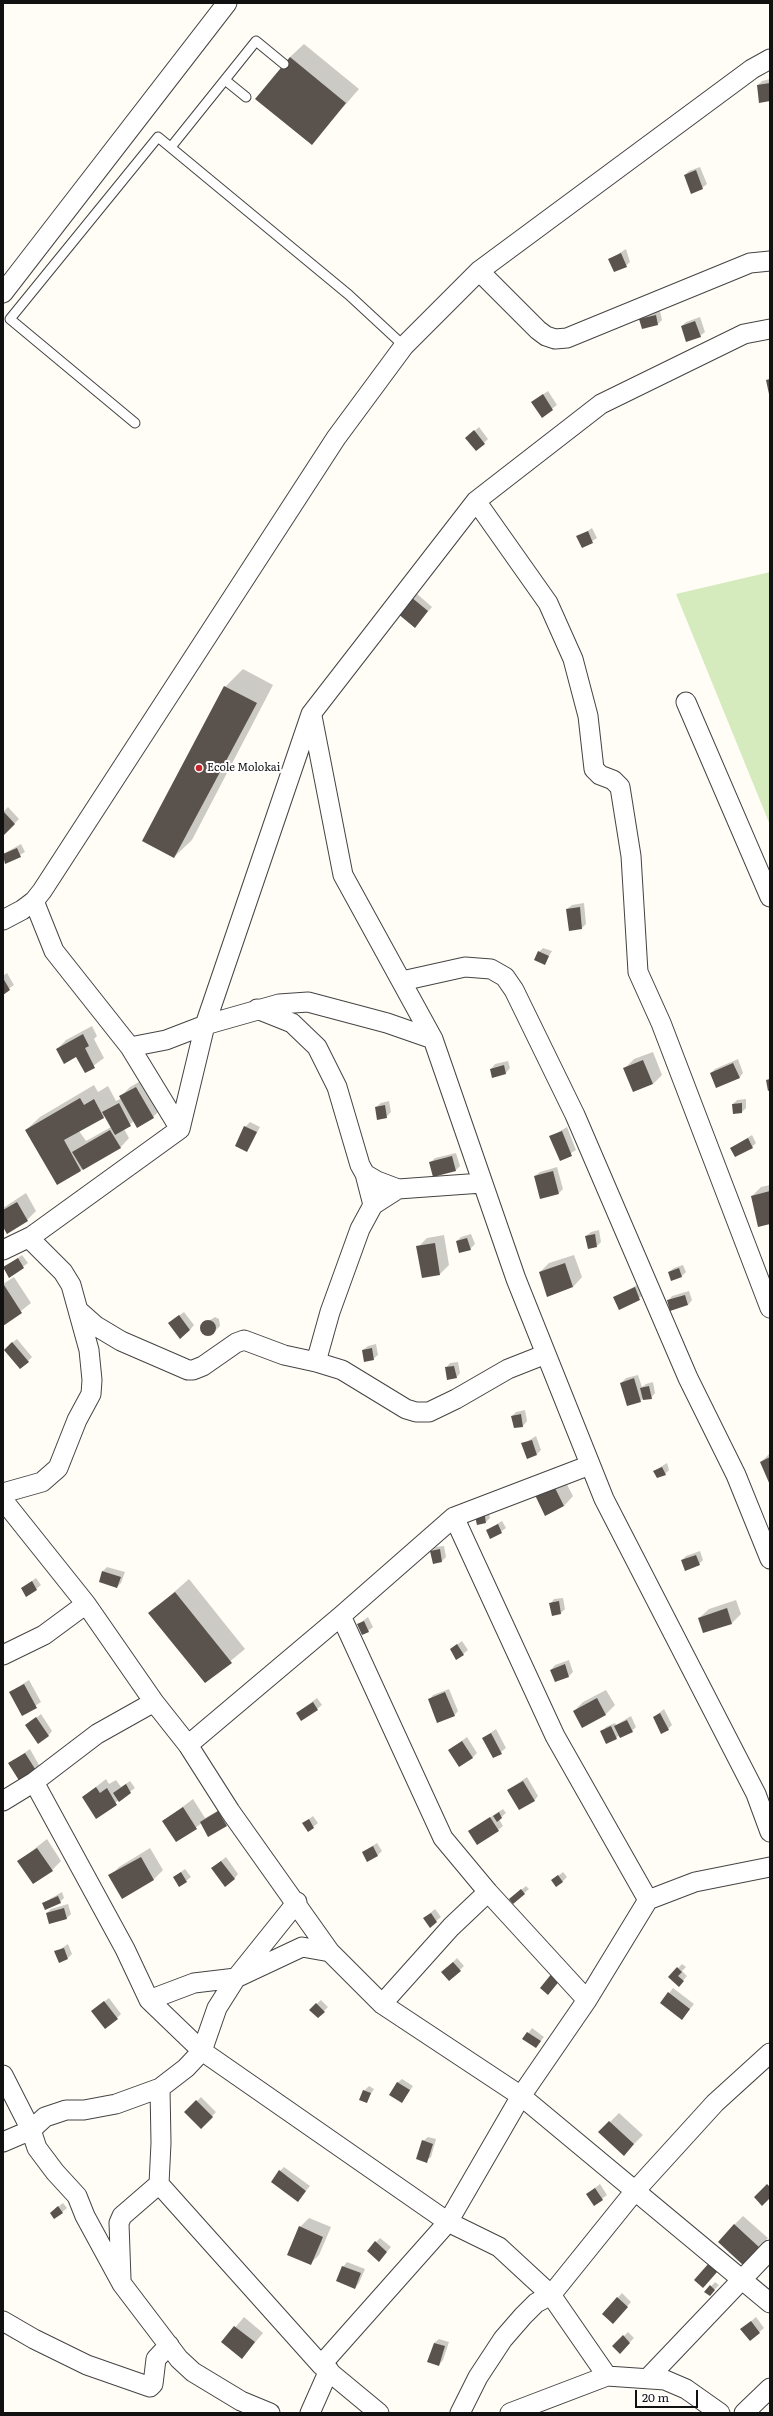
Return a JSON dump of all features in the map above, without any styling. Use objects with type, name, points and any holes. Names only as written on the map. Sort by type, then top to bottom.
[{"type":"street","points":[[3,293],[227,3]]},
{"type":"street","points":[[3,920],[22,910],[34,901],[336,438],[404,346],[479,271],[752,69],[770,59]]},
{"type":"street","points":[[479,271],[538,330],[546,336],[555,339],[567,338],[750,263],[770,261]]},
{"type":"street","points":[[3,1250],[32,1236],[180,1129],[205,1025],[311,714],[476,501],[601,404],[744,334],[770,329]]},
{"type":"street","points":[[476,501],[548,603],[573,659],[588,716],[594,769],[600,775],[613,780],[620,787],[631,856],[638,972],[661,1023],[770,1308]]},
{"type":"street","points":[[686,702],[770,897]]},
{"type":"street","points":[[311,714],[343,875],[433,1039],[482,1183],[546,1354],[604,1500],[756,1794],[770,1832]]},
{"type":"street","points":[[34,901],[54,951],[130,1046],[180,1129]]},
{"type":"street","points":[[402,981],[465,967],[491,969],[505,977],[514,990],[575,1115],[688,1378],[736,1475],[770,1559]]},
{"type":"street","points":[[130,1046],[166,1040],[205,1025],[257,1009],[279,1004],[308,1002],[387,1023],[433,1039]]},
{"type":"street","points":[[257,1009],[292,1023],[318,1047],[337,1087],[360,1165],[365,1174],[373,1206]]},
{"type":"street","points":[[365,1174],[377,1181],[398,1189],[482,1183]]},
{"type":"street","points":[[316,1362],[344,1272],[360,1229],[373,1206],[398,1189]]},
{"type":"street","points":[[3,1492],[42,1482],[58,1468],[76,1420],[91,1394],[92,1380],[89,1350],[71,1285],[63,1272],[40,1250],[32,1236]]},
{"type":"street","points":[[78,1310],[96,1326],[121,1341],[188,1370],[193,1370],[203,1366],[236,1343],[244,1340],[284,1355],[316,1362],[355,1377],[406,1409],[428,1412],[456,1400],[508,1369],[546,1354]]},
{"type":"street","points":[[188,1745],[341,1616],[454,1517],[590,1465]]},
{"type":"street","points":[[3,1500],[86,1604],[154,1702],[188,1745],[230,1811],[330,1952],[382,2004],[521,2096],[634,2192],[770,2303]]},
{"type":"street","points":[[454,1517],[555,1736],[648,1900]]},
{"type":"street","points":[[3,1655],[44,1635],[86,1604]]},
{"type":"street","points":[[341,1616],[443,1838],[488,1892],[587,2000]]},
{"type":"street","points":[[3,1801],[34,1782],[97,1734],[154,1702]]},
{"type":"street","points":[[34,1782],[125,1949],[149,2000],[202,2051],[448,2222],[499,2247],[551,2295],[607,2376]]},
{"type":"street","points":[[310,2413],[325,2368],[448,2222],[521,2096],[587,2000],[648,1900],[695,1882],[770,1867]]},
{"type":"street","points":[[382,2004],[451,1927],[488,1892]]},
{"type":"street","points":[[3,2142],[31,2130],[46,2117],[66,2110],[84,2110],[116,2104],[160,2088],[186,2068],[202,2051],[217,2008],[236,1978],[296,1902]]},
{"type":"street","points":[[149,2000],[194,1983],[236,1978],[302,1947],[330,1952]]},
{"type":"street","points":[[460,2413],[478,2377],[503,2339],[536,2302],[551,2295],[634,2192],[715,2103],[770,2053]]},
{"type":"street","points":[[3,2075],[31,2130],[37,2148],[46,2161],[77,2196],[85,2216],[122,2284],[169,2345],[193,2372],[241,2401],[270,2413]]},
{"type":"street","points":[[160,2088],[161,2143],[159,2184],[325,2368],[379,2413]]},
{"type":"street","points":[[122,2284],[119,2223],[122,2216],[159,2184]]},
{"type":"street","points":[[648,2378],[770,2250]]},
{"type":"street","points":[[3,2321],[34,2339],[87,2365],[150,2387],[152,2384],[156,2359],[169,2345]]},
{"type":"street","points":[[510,2413],[607,2376],[625,2379],[648,2378],[665,2380],[686,2389],[720,2413]]},
{"type":"street","points":[[744,2413],[770,2388]]},
{"type":"lane","points":[[171,148],[256,41],[284,64]]},
{"type":"lane","points":[[225,80],[246,97]]},
{"type":"lane","points":[[135,423],[10,319],[158,137],[350,295],[404,346]]},
{"type":"green space","points":[[770,572],[770,825],[676,594]]},
{"type":"building","points":[[290,57],[346,103],[312,145],[255,99]]},
{"type":"building","points":[[770,83],[770,101],[759,103],[757,85]]},
{"type":"building","points":[[696,170],[703,189],[691,194],[684,175]]},
{"type":"building","points":[[621,253],[627,267],[614,272],[608,259]]},
{"type":"building","points":[[656,315],[658,325],[642,329],[639,319]]},
{"type":"building","points":[[695,321],[701,337],[686,342],[681,326]]},
{"type":"building","points":[[770,379],[770,394],[769,394],[766,380]]},
{"type":"building","points":[[543,394],[553,410],[542,418],[531,402]]},
{"type":"building","points":[[474,430],[485,444],[476,451],[465,438]]},
{"type":"building","points":[[588,531],[593,543],[582,548],[576,536]]},
{"type":"building","points":[[411,597],[428,611],[415,628],[397,613]]},
{"type":"building","points":[[224,686],[257,703],[174,858],[142,841]]},
{"type":"building","points":[[3,811],[15,824],[3,836]]},
{"type":"building","points":[[17,848],[21,857],[5,864],[3,854]]},
{"type":"building","points":[[580,907],[582,929],[569,931],[566,909]]},
{"type":"building","points":[[538,951],[549,956],[545,965],[534,960]]},
{"type":"building","points":[[3,978],[10,990],[3,995]]},
{"type":"building","points":[[83,1034],[89,1046],[85,1048],[95,1068],[85,1073],[76,1057],[64,1064],[56,1049]]},
{"type":"building","points":[[643,1060],[653,1084],[633,1092],[623,1068]]},
{"type":"building","points":[[733,1063],[740,1078],[716,1088],[710,1073]]},
{"type":"building","points":[[504,1065],[506,1074],[492,1078],[490,1069]]},
{"type":"building","points":[[770,1079],[770,1090],[768,1091],[766,1080]]},
{"type":"building","points":[[136,1087],[154,1118],[137,1128],[119,1096]]},
{"type":"building","points":[[80,1098],[84,1105],[94,1099],[104,1118],[64,1140],[81,1171],[57,1185],[25,1130]]},
{"type":"building","points":[[119,1103],[131,1126],[115,1135],[102,1112]]},
{"type":"building","points":[[742,1103],[742,1113],[733,1114],[732,1104]]},
{"type":"building","points":[[385,1105],[387,1118],[377,1120],[375,1107]]},
{"type":"building","points":[[244,1126],[257,1132],[247,1152],[235,1146]]},
{"type":"building","points":[[110,1130],[121,1148],[83,1170],[72,1152]]},
{"type":"building","points":[[562,1131],[572,1156],[560,1161],[549,1136]]},
{"type":"building","points":[[748,1138],[753,1148],[735,1157],[730,1148]]},
{"type":"building","points":[[452,1156],[456,1171],[433,1177],[429,1162]]},
{"type":"building","points":[[553,1171],[559,1194],[540,1199],[534,1176]]},
{"type":"building","points":[[770,1191],[770,1224],[758,1227],[751,1196]]},
{"type":"building","points":[[17,1202],[28,1221],[7,1234],[3,1227],[3,1210]]},
{"type":"building","points":[[595,1234],[597,1247],[588,1249],[585,1236]]},
{"type":"building","points":[[467,1238],[471,1250],[459,1253],[456,1241]]},
{"type":"building","points":[[435,1243],[440,1275],[422,1278],[416,1246]]},
{"type":"building","points":[[18,1258],[24,1268],[9,1278],[3,1267]]},
{"type":"building","points":[[565,1263],[573,1287],[547,1297],[539,1272]]},
{"type":"building","points":[[679,1268],[682,1277],[671,1281],[668,1272]]},
{"type":"building","points":[[4,1285],[22,1313],[3,1326],[3,1286]]},
{"type":"building","points":[[635,1287],[640,1300],[619,1310],[613,1297]]},
{"type":"building","points":[[685,1295],[688,1305],[670,1311],[667,1300]]},
{"type":"building","points":[[179,1315],[190,1330],[180,1339],[168,1323]]},
{"type":"building","points":[[205,1320],[211,1320],[216,1325],[214,1334],[211,1336],[205,1336],[200,1331],[200,1325]]},
{"type":"building","points":[[12,1342],[29,1362],[20,1369],[4,1350]]},
{"type":"building","points":[[372,1348],[374,1360],[364,1362],[362,1350]]},
{"type":"building","points":[[454,1366],[457,1378],[447,1380],[445,1367]]},
{"type":"building","points":[[634,1378],[641,1402],[627,1406],[620,1383]]},
{"type":"building","points":[[649,1386],[652,1399],[643,1400],[640,1388]]},
{"type":"building","points":[[521,1414],[523,1427],[514,1428],[511,1416]]},
{"type":"building","points":[[532,1440],[537,1455],[527,1459],[521,1443]]},
{"type":"building","points":[[770,1457],[770,1485],[760,1462]]},
{"type":"building","points":[[662,1467],[666,1475],[657,1478],[653,1471]]},
{"type":"building","points":[[553,1484],[564,1506],[545,1516],[534,1493]]},
{"type":"building","points":[[484,1510],[486,1523],[477,1525],[474,1512]]},
{"type":"building","points":[[498,1524],[502,1533],[490,1539],[486,1530]]},
{"type":"building","points":[[440,1549],[442,1562],[433,1564],[430,1551]]},
{"type":"building","points":[[696,1555],[700,1565],[685,1571],[681,1560]]},
{"type":"building","points":[[102,1571],[121,1577],[117,1588],[99,1582]]},
{"type":"building","points":[[32,1581],[37,1590],[26,1597],[21,1588]]},
{"type":"building","points":[[175,1592],[232,1663],[205,1683],[148,1613]]},
{"type":"building","points":[[559,1601],[561,1614],[552,1616],[549,1603]]},
{"type":"building","points":[[727,1608],[732,1624],[703,1633],[698,1618]]},
{"type":"building","points":[[364,1621],[369,1632],[362,1635],[357,1624]]},
{"type":"building","points":[[457,1644],[464,1655],[456,1660],[450,1649]]},
{"type":"building","points":[[565,1664],[569,1677],[555,1682],[550,1670]]},
{"type":"building","points":[[24,1684],[37,1708],[22,1716],[9,1692]]},
{"type":"building","points":[[445,1692],[455,1716],[437,1723],[428,1699]]},
{"type":"building","points":[[597,1698],[606,1715],[582,1728],[573,1711]]},
{"type":"building","points":[[313,1702],[318,1710],[301,1721],[296,1713]]},
{"type":"building","points":[[660,1713],[669,1730],[661,1734],[653,1717]]},
{"type":"building","points":[[36,1717],[49,1736],[38,1744],[25,1725]]},
{"type":"building","points":[[627,1720],[633,1732],[620,1738],[614,1726]]},
{"type":"building","points":[[611,1726],[617,1739],[606,1744],[600,1731]]},
{"type":"building","points":[[491,1733],[502,1754],[493,1758],[482,1738]]},
{"type":"building","points":[[462,1741],[473,1758],[459,1767],[448,1750]]},
{"type":"building","points":[[25,1753],[37,1772],[20,1782],[8,1763]]},
{"type":"building","points":[[523,1781],[535,1801],[519,1810],[507,1790]]},
{"type":"building","points":[[126,1784],[131,1793],[119,1802],[113,1793]]},
{"type":"building","points":[[96,1787],[100,1793],[107,1788],[117,1805],[96,1819],[82,1797]]},
{"type":"building","points":[[183,1807],[197,1829],[176,1842],[162,1821]]},
{"type":"building","points":[[218,1811],[227,1826],[208,1837],[200,1822]]},
{"type":"building","points":[[499,1812],[502,1818],[497,1822],[493,1816]]},
{"type":"building","points":[[490,1817],[499,1831],[477,1845],[468,1831]]},
{"type":"building","points":[[309,1819],[314,1828],[308,1832],[302,1823]]},
{"type":"building","points":[[373,1846],[378,1856],[367,1862],[362,1852]]},
{"type":"building","points":[[37,1848],[53,1871],[33,1884],[17,1861]]},
{"type":"building","points":[[141,1857],[154,1880],[122,1899],[108,1875]]},
{"type":"building","points":[[221,1861],[235,1879],[225,1887],[211,1868]]},
{"type":"building","points":[[181,1872],[187,1882],[179,1887],[173,1877]]},
{"type":"building","points":[[558,1875],[563,1882],[556,1887],[551,1880]]},
{"type":"building","points":[[521,1889],[525,1894],[513,1904],[509,1899]]},
{"type":"building","points":[[58,1896],[61,1903],[45,1910],[42,1903]]},
{"type":"building","points":[[64,1908],[67,1919],[49,1924],[46,1913]]},
{"type":"building","points":[[431,1913],[437,1922],[430,1928],[423,1918]]},
{"type":"building","points":[[64,1948],[68,1959],[59,1963],[54,1951]]},
{"type":"building","points":[[453,1962],[461,1971],[449,1981],[441,1972]]},
{"type":"building","points":[[677,1967],[682,1972],[678,1976],[684,1981],[679,1987],[668,1977]]},
{"type":"building","points":[[553,1972],[561,1979],[548,1995],[540,1988]]},
{"type":"building","points":[[668,1992],[690,2009],[682,2020],[660,2003]]},
{"type":"building","points":[[104,2001],[118,2019],[105,2029],[91,2011]]},
{"type":"building","points":[[316,2003],[325,2012],[318,2018],[309,2010]]},
{"type":"building","points":[[527,2032],[541,2041],[536,2048],[522,2039]]},
{"type":"building","points":[[397,2082],[410,2090],[402,2103],[389,2095]]},
{"type":"building","points":[[363,2090],[371,2093],[367,2103],[359,2100]]},
{"type":"building","points":[[196,2100],[213,2117],[201,2129],[184,2112]]},
{"type":"building","points":[[609,2121],[634,2144],[624,2156],[598,2132]]},
{"type":"building","points":[[422,2140],[433,2144],[427,2163],[416,2159]]},
{"type":"building","points":[[279,2170],[306,2191],[298,2202],[271,2182]]},
{"type":"building","points":[[767,2184],[770,2187],[770,2198],[762,2206],[754,2197]]},
{"type":"building","points":[[595,2188],[603,2200],[594,2206],[586,2194]]},
{"type":"building","points":[[58,2206],[63,2213],[54,2219],[50,2213]]},
{"type":"building","points":[[734,2224],[760,2248],[743,2265],[718,2242]]},
{"type":"building","points":[[299,2226],[323,2237],[311,2265],[287,2255]]},
{"type":"building","points":[[375,2241],[387,2252],[379,2262],[367,2251]]},
{"type":"building","points":[[709,2263],[718,2271],[703,2288],[694,2280]]},
{"type":"building","points":[[342,2266],[361,2273],[355,2289],[336,2281]]},
{"type":"building","points":[[710,2285],[715,2290],[710,2296],[704,2292]]},
{"type":"building","points":[[617,2297],[628,2307],[613,2324],[602,2314]]},
{"type":"building","points":[[751,2321],[760,2333],[750,2341],[740,2329]]},
{"type":"building","points":[[234,2326],[255,2342],[242,2359],[221,2342]]},
{"type":"building","points":[[623,2335],[630,2343],[620,2354],[612,2346]]},
{"type":"building","points":[[434,2343],[445,2346],[439,2366],[427,2362]]},
{"type":"place","name":"Ecole Molokai","points":[[199,768]]}]
